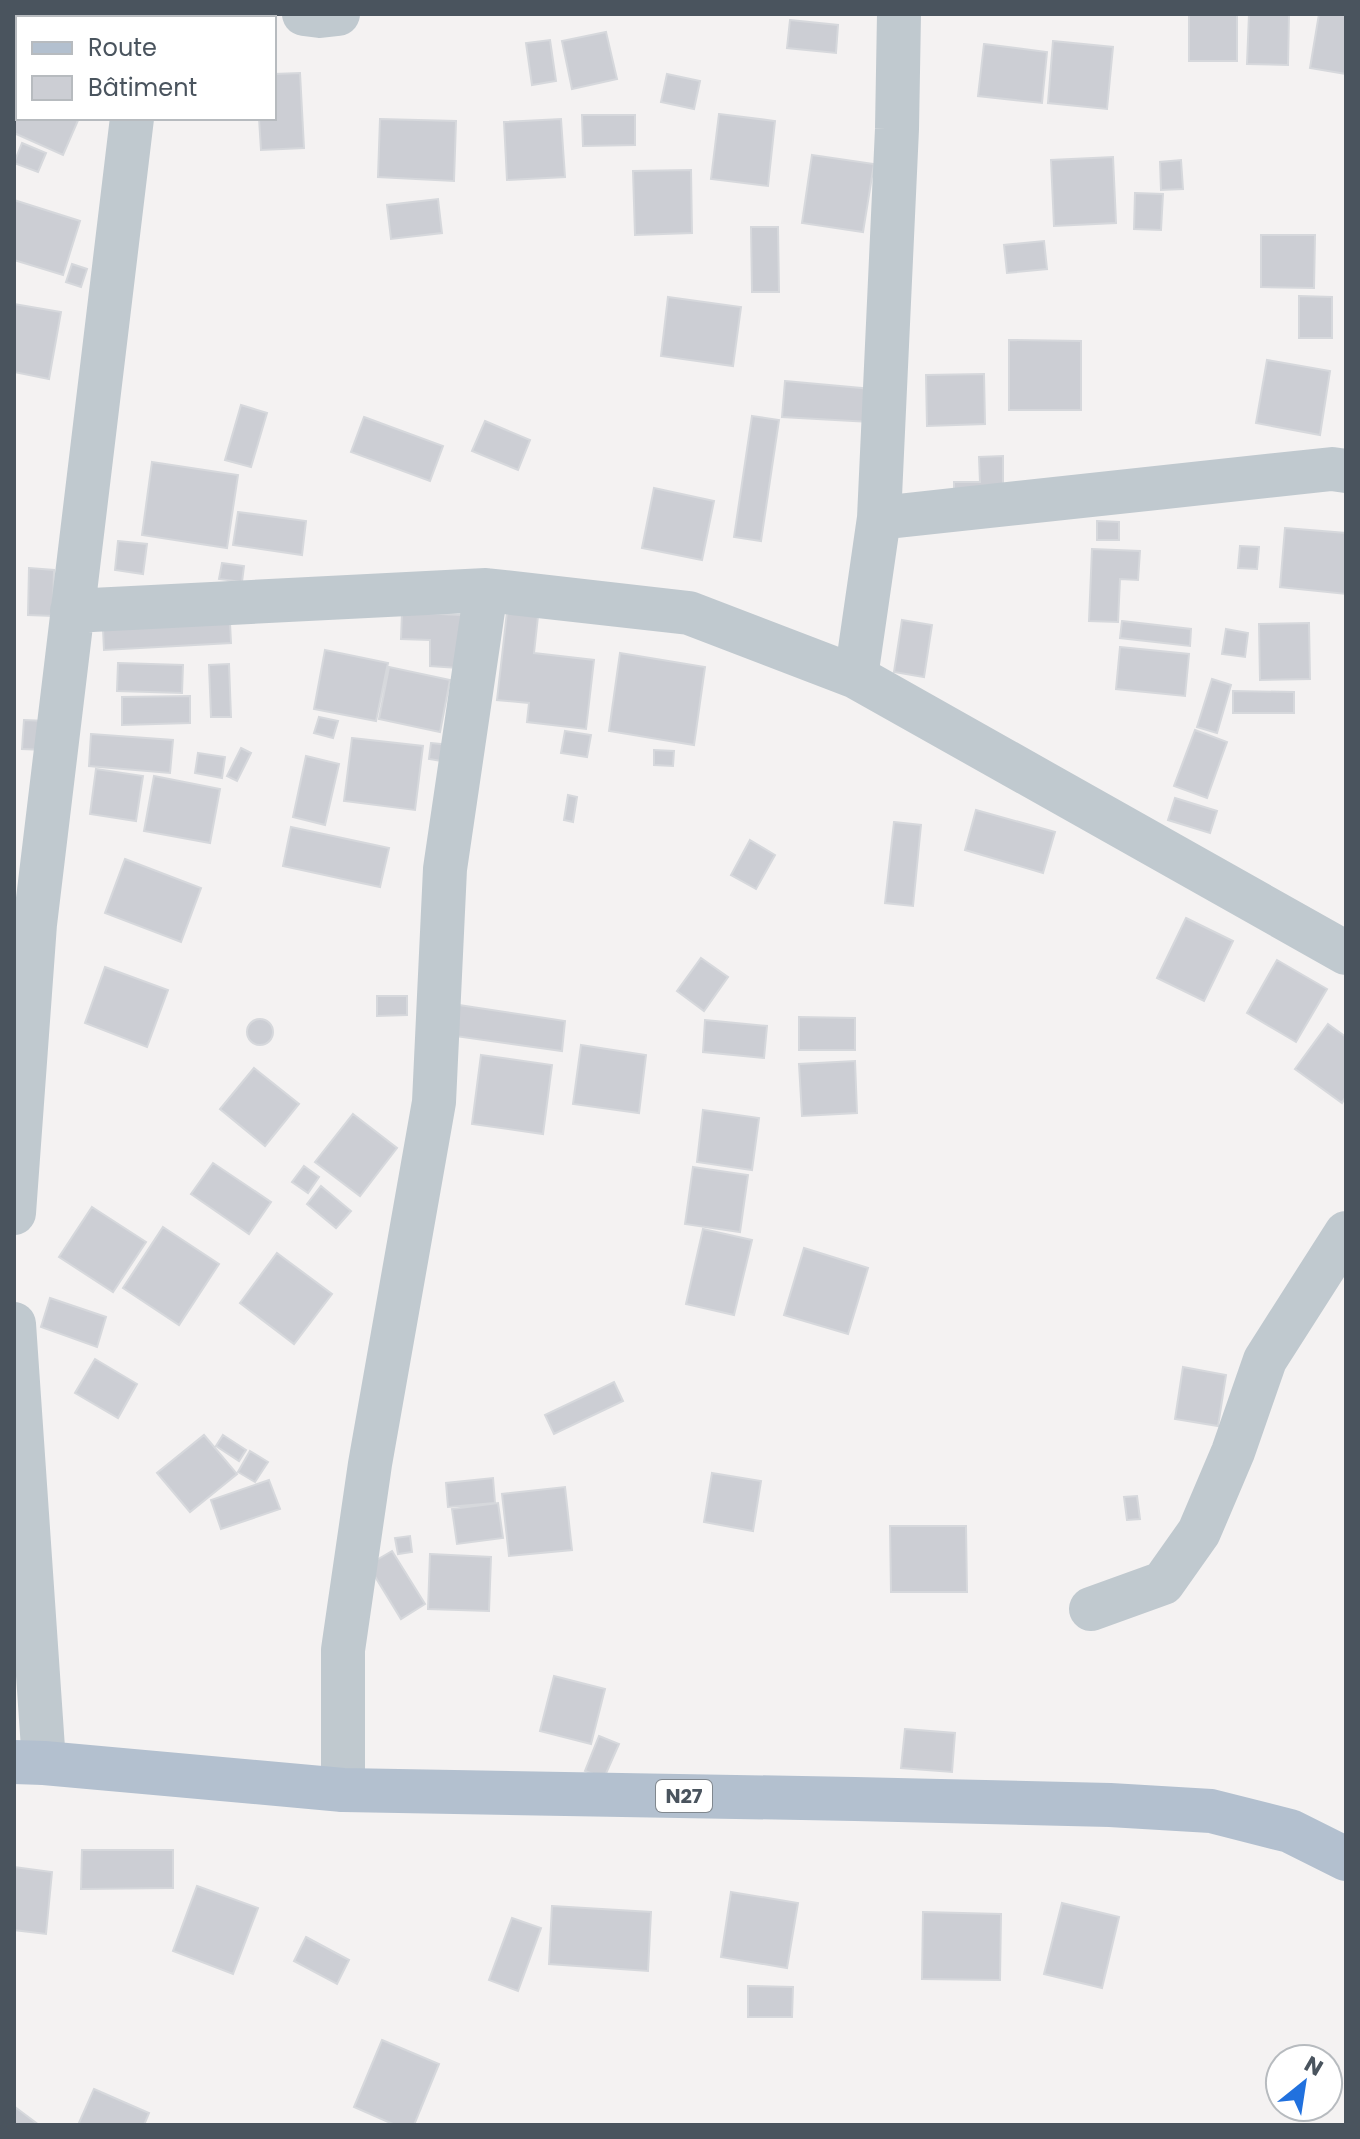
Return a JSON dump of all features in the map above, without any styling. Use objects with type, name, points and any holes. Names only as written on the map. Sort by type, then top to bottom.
[{"type":"main road","name":"N27","points":[[29,1763],[343,1790],[1110,1805],[1211,1811],[1290,1831],[1346,1859]]},
{"type":"street","points":[[304,14],[338,14]]},
{"type":"street","points":[[856,677],[879,518],[897,145],[899,14]]},
{"type":"street","points":[[14,1213],[24,921],[72,611],[132,120]]},
{"type":"street","points":[[879,518],[1332,469],[1346,471]]},
{"type":"street","points":[[72,611],[486,590],[689,613],[856,677],[1346,953]]},
{"type":"street","points":[[343,1790],[343,1650],[370,1464],[434,1102],[445,869],[486,590]]},
{"type":"street","points":[[1091,1609],[1163,1583],[1199,1532],[1233,1452],[1265,1360],[1346,1233]]},
{"type":"street","points":[[14,1324],[29,1763]]},
{"type":"building","points":[[1189,14],[1237,14],[1237,61],[1189,61]]},
{"type":"building","points":[[1249,14],[1289,14],[1288,65],[1247,64]]},
{"type":"building","points":[[1319,14],[1346,14],[1346,74],[1310,68]]},
{"type":"building","points":[[790,20],[838,25],[836,53],[787,48]]},
{"type":"building","points":[[606,32],[617,79],[572,89],[562,41]]},
{"type":"building","points":[[550,40],[556,81],[532,85],[526,43]]},
{"type":"building","points":[[1053,41],[1113,47],[1107,109],[1048,103]]},
{"type":"building","points":[[984,44],[1047,52],[1042,103],[978,96]]},
{"type":"building","points":[[300,73],[304,148],[261,150],[259,120],[276,120],[276,74]]},
{"type":"building","points":[[667,74],[700,81],[694,109],[661,102]]},
{"type":"building","points":[[16,87],[16,120],[78,120],[63,155],[14,133]]},
{"type":"building","points":[[719,114],[775,121],[768,186],[711,179]]},
{"type":"building","points":[[582,115],[635,115],[635,145],[583,146]]},
{"type":"building","points":[[380,119],[456,121],[454,181],[378,177]]},
{"type":"building","points":[[561,119],[565,177],[507,180],[504,122]]},
{"type":"building","points":[[22,143],[46,153],[38,172],[14,163]]},
{"type":"building","points":[[812,155],[874,164],[863,232],[802,223]]},
{"type":"building","points":[[1113,157],[1116,223],[1054,226],[1051,160]]},
{"type":"building","points":[[1181,160],[1183,189],[1161,190],[1160,162]]},
{"type":"building","points":[[691,170],[692,233],[635,235],[633,171]]},
{"type":"building","points":[[1135,193],[1163,194],[1161,230],[1134,229]]},
{"type":"building","points":[[438,199],[442,233],[391,239],[387,205]]},
{"type":"building","points":[[14,200],[80,221],[63,275],[14,260]]},
{"type":"building","points":[[751,227],[778,227],[779,292],[752,292]]},
{"type":"building","points":[[1261,235],[1315,235],[1314,288],[1261,287]]},
{"type":"building","points":[[1044,241],[1047,269],[1007,273],[1004,245]]},
{"type":"building","points":[[72,264],[87,269],[81,287],[66,282]]},
{"type":"building","points":[[1299,296],[1332,297],[1332,338],[1299,338]]},
{"type":"building","points":[[668,297],[741,307],[733,366],[661,356]]},
{"type":"building","points":[[14,304],[61,312],[49,379],[14,372]]},
{"type":"building","points":[[1009,340],[1081,341],[1081,410],[1009,410]]},
{"type":"building","points":[[1267,360],[1330,371],[1320,435],[1256,423]]},
{"type":"building","points":[[984,374],[985,424],[927,426],[926,375]]},
{"type":"building","points":[[785,381],[872,389],[870,422],[782,417]]},
{"type":"building","points":[[241,405],[267,413],[251,467],[225,460]]},
{"type":"building","points":[[752,416],[779,420],[761,541],[734,537]]},
{"type":"building","points":[[364,417],[443,446],[430,481],[351,452]]},
{"type":"building","points":[[485,421],[530,440],[518,470],[472,451]]},
{"type":"building","points":[[1003,456],[1003,498],[954,499],[954,482],[980,482],[979,457]]},
{"type":"building","points":[[152,462],[238,475],[227,548],[142,535]]},
{"type":"building","points":[[654,488],[714,501],[702,560],[642,548]]},
{"type":"building","points":[[238,512],[306,521],[302,555],[233,545]]},
{"type":"building","points":[[1097,521],[1119,522],[1119,540],[1097,540]]},
{"type":"building","points":[[1285,528],[1346,533],[1346,594],[1280,587]]},
{"type":"building","points":[[118,541],[147,544],[143,574],[115,570]]},
{"type":"building","points":[[1240,546],[1259,547],[1257,569],[1238,568]]},
{"type":"building","points":[[1092,549],[1140,551],[1138,580],[1120,579],[1118,622],[1089,621]]},
{"type":"building","points":[[222,563],[244,566],[242,582],[219,579]]},
{"type":"building","points":[[29,568],[54,570],[53,616],[28,615]]},
{"type":"building","points":[[402,612],[461,615],[458,668],[430,666],[430,640],[401,639]]},
{"type":"building","points":[[507,612],[538,616],[534,653],[594,660],[586,729],[527,722],[529,703],[497,700]]},
{"type":"building","points":[[902,620],[932,625],[924,677],[894,672]]},
{"type":"building","points":[[1122,621],[1191,629],[1190,646],[1120,638]]},
{"type":"building","points":[[230,623],[231,643],[104,650],[103,629]]},
{"type":"building","points":[[1309,623],[1310,679],[1260,680],[1259,624]]},
{"type":"building","points":[[1226,629],[1248,633],[1245,657],[1222,654]]},
{"type":"building","points":[[1120,647],[1189,654],[1185,696],[1116,689]]},
{"type":"building","points":[[325,650],[388,663],[376,721],[314,709]]},
{"type":"building","points":[[620,653],[705,667],[694,745],[609,731]]},
{"type":"building","points":[[118,663],[183,665],[182,693],[117,691]]},
{"type":"building","points":[[229,664],[231,717],[211,717],[209,665]]},
{"type":"building","points":[[389,667],[450,680],[440,732],[379,719]]},
{"type":"building","points":[[1212,679],[1231,685],[1217,733],[1197,727]]},
{"type":"building","points":[[1233,691],[1294,692],[1294,713],[1233,713]]},
{"type":"building","points":[[190,696],[190,723],[122,725],[122,697]]},
{"type":"building","points":[[319,717],[338,721],[333,738],[314,733]]},
{"type":"building","points":[[24,720],[47,721],[45,750],[22,749]]},
{"type":"building","points":[[1195,730],[1227,742],[1207,798],[1174,786]]},
{"type":"building","points":[[565,731],[591,735],[587,757],[561,753]]},
{"type":"building","points":[[91,734],[173,740],[170,773],[89,766]]},
{"type":"building","points":[[352,738],[423,746],[415,810],[344,801]]},
{"type":"building","points":[[431,743],[450,745],[448,762],[429,759]]},
{"type":"building","points":[[241,748],[251,753],[237,781],[227,776]]},
{"type":"building","points":[[654,750],[674,751],[673,766],[654,765]]},
{"type":"building","points":[[198,753],[225,757],[222,778],[195,773]]},
{"type":"building","points":[[306,756],[339,764],[325,825],[293,817]]},
{"type":"building","points":[[96,769],[143,776],[136,821],[90,814]]},
{"type":"building","points":[[154,776],[220,789],[210,843],[144,831]]},
{"type":"building","points":[[568,795],[577,797],[573,822],[564,820]]},
{"type":"building","points":[[1175,798],[1217,811],[1210,833],[1168,820]]},
{"type":"building","points":[[976,810],[1055,832],[1043,873],[965,850]]},
{"type":"building","points":[[894,822],[921,825],[913,906],[885,903]]},
{"type":"building","points":[[291,827],[389,848],[380,887],[283,866]]},
{"type":"building","points":[[750,840],[775,855],[756,889],[731,875]]},
{"type":"building","points":[[125,859],[201,888],[181,942],[105,913]]},
{"type":"building","points":[[1186,918],[1233,941],[1204,1001],[1157,978]]},
{"type":"building","points":[[701,958],[728,977],[704,1011],[677,991]]},
{"type":"building","points":[[1277,960],[1327,989],[1296,1042],[1247,1013]]},
{"type":"building","points":[[105,967],[168,990],[147,1047],[85,1023]]},
{"type":"building","points":[[377,996],[407,996],[407,1015],[377,1016]]},
{"type":"building","points":[[459,1005],[565,1021],[562,1051],[455,1036]]},
{"type":"building","points":[[799,1017],[855,1018],[855,1050],[799,1050]]},
{"type":"building","points":[[260,1019],[269,1023],[273,1032],[269,1041],[260,1045],[251,1041],[247,1032],[251,1023]]},
{"type":"building","points":[[705,1020],[767,1026],[764,1058],[703,1052]]},
{"type":"building","points":[[1328,1024],[1346,1037],[1346,1096],[1342,1103],[1295,1069]]},
{"type":"building","points":[[581,1045],[646,1055],[639,1113],[573,1104]]},
{"type":"building","points":[[481,1055],[552,1065],[543,1134],[472,1124]]},
{"type":"building","points":[[855,1061],[857,1113],[802,1116],[799,1064]]},
{"type":"building","points":[[254,1068],[299,1104],[265,1146],[220,1109]]},
{"type":"building","points":[[703,1110],[759,1118],[752,1170],[697,1162]]},
{"type":"building","points":[[353,1114],[397,1148],[360,1196],[315,1162]]},
{"type":"building","points":[[213,1163],[271,1202],[249,1234],[191,1194]]},
{"type":"building","points":[[304,1166],[319,1177],[308,1193],[292,1182]]},
{"type":"building","points":[[693,1167],[748,1175],[740,1232],[685,1224]]},
{"type":"building","points":[[321,1186],[351,1211],[336,1228],[307,1204]]},
{"type":"building","points":[[92,1207],[146,1242],[113,1292],[59,1257]]},
{"type":"building","points":[[163,1227],[219,1264],[179,1325],[123,1288]]},
{"type":"building","points":[[703,1229],[752,1240],[734,1315],[686,1304]]},
{"type":"building","points":[[804,1248],[868,1268],[848,1334],[784,1315]]},
{"type":"building","points":[[277,1253],[332,1294],[294,1344],[240,1303]]},
{"type":"building","points":[[50,1298],[106,1317],[97,1347],[41,1327]]},
{"type":"building","points":[[95,1359],[137,1384],[118,1418],[75,1393]]},
{"type":"building","points":[[1183,1367],[1226,1375],[1218,1426],[1175,1419]]},
{"type":"building","points":[[614,1382],[623,1401],[554,1434],[545,1415]]},
{"type":"building","points":[[204,1435],[237,1474],[190,1512],[157,1473]]},
{"type":"building","points":[[223,1435],[246,1450],[239,1461],[216,1446]]},
{"type":"building","points":[[250,1451],[268,1462],[255,1482],[238,1472]]},
{"type":"building","points":[[712,1473],[761,1481],[753,1531],[704,1522]]},
{"type":"building","points":[[493,1478],[495,1503],[448,1507],[446,1483]]},
{"type":"building","points":[[269,1480],[280,1509],[221,1529],[211,1500]]},
{"type":"building","points":[[565,1487],[572,1550],[509,1556],[502,1494]]},
{"type":"building","points":[[1137,1496],[1140,1519],[1127,1520],[1124,1497]]},
{"type":"building","points":[[498,1503],[503,1538],[457,1544],[452,1509]]},
{"type":"building","points":[[890,1526],[966,1526],[967,1592],[891,1592]]},
{"type":"building","points":[[410,1536],[412,1552],[398,1554],[395,1538]]},
{"type":"building","points":[[392,1551],[425,1604],[401,1619],[368,1565]]},
{"type":"building","points":[[430,1554],[491,1557],[489,1611],[428,1609]]},
{"type":"building","points":[[554,1676],[605,1689],[591,1744],[540,1731]]},
{"type":"building","points":[[905,1729],[955,1733],[952,1772],[901,1768]]},
{"type":"building","points":[[599,1736],[619,1744],[604,1778],[585,1771]]},
{"type":"building","points":[[82,1850],[173,1850],[173,1888],[81,1889]]},
{"type":"building","points":[[14,1867],[52,1872],[46,1934],[14,1930]]},
{"type":"building","points":[[197,1886],[258,1908],[233,1974],[173,1951]]},
{"type":"building","points":[[731,1892],[798,1903],[787,1968],[721,1957]]},
{"type":"building","points":[[1062,1903],[1119,1917],[1102,1988],[1044,1974]]},
{"type":"building","points":[[552,1906],[651,1912],[648,1971],[549,1964]]},
{"type":"building","points":[[923,1912],[1001,1914],[1000,1980],[922,1979]]},
{"type":"building","points":[[512,1918],[541,1928],[518,1991],[489,1980]]},
{"type":"building","points":[[306,1937],[349,1960],[337,1984],[294,1961]]},
{"type":"building","points":[[748,1986],[793,1987],[792,2017],[748,2017]]},
{"type":"building","points":[[382,2040],[439,2064],[414,2125],[395,2125],[354,2107]]},
{"type":"building","points":[[94,2089],[149,2113],[144,2125],[78,2125]]},
{"type":"building","points":[[15,2107],[39,2125],[14,2125]]}]
